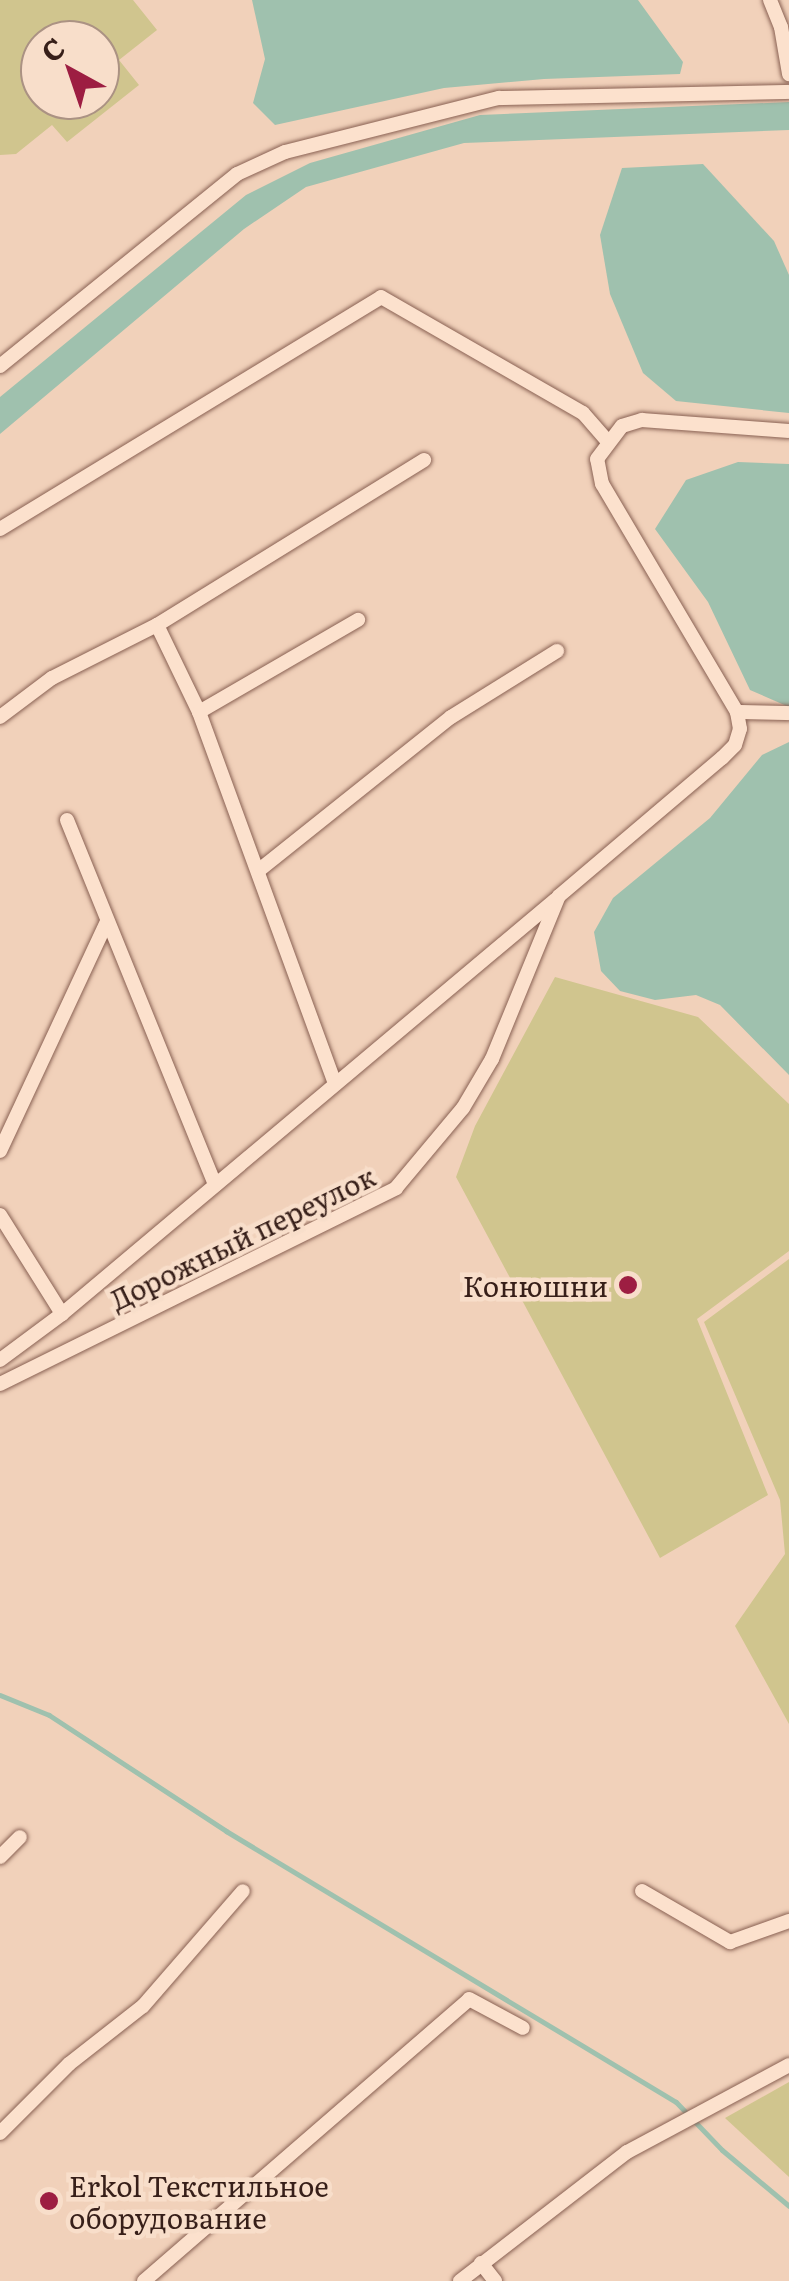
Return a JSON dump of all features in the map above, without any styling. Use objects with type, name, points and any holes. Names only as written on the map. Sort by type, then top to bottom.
[{"type":"street","points":[[770,0],[781,27],[789,74]]},
{"type":"street","points":[[0,366],[237,174],[285,152],[500,98],[789,92]]},
{"type":"street","points":[[0,529],[381,297],[582,413],[607,440]]},
{"type":"street","points":[[789,432],[642,420],[622,426],[607,440],[596,459],[602,484],[738,712],[789,713]]},
{"type":"street","points":[[0,717],[52,678],[157,625],[424,460]]},
{"type":"street","points":[[199,712],[358,620]]},
{"type":"street","points":[[157,625],[199,712],[335,1084]]},
{"type":"street","points":[[258,870],[451,717],[557,652]]},
{"type":"street","name":"Дорожный переулок","points":[[0,1384],[396,1188],[463,1108],[492,1059],[559,896],[735,746],[740,729],[738,712]]},
{"type":"street","points":[[67,820],[215,1185]]},
{"type":"street","points":[[0,1360],[62,1314],[559,896]]},
{"type":"street","points":[[0,1151],[106,924]]},
{"type":"street","points":[[0,1216],[62,1314]]},
{"type":"street","points":[[0,1856],[20,1837]]},
{"type":"street","points":[[642,1890],[730,1942],[789,1921]]},
{"type":"street","points":[[0,2133],[69,2064],[143,2006],[243,1891]]},
{"type":"street","points":[[144,2281],[470,1999],[524,2028]]},
{"type":"street","points":[[460,2281],[627,2152],[789,2065]]},
{"type":"street","points":[[481,2263],[495,2281]]},
{"type":"shaded area","points":[[0,0],[133,0],[157,30],[120,59],[120,20],[20,20],[20,120],[95,120],[67,142],[52,125],[16,154],[0,155]]},
{"type":"shaded area","points":[[252,0],[638,0],[683,62],[680,74],[544,79],[444,88],[275,125],[253,103],[265,59]]},
{"type":"shaded area","points":[[120,61],[139,85],[120,100]]},
{"type":"shaded area","points":[[789,102],[789,130],[464,143],[306,187],[244,229],[0,434],[0,397],[246,195],[310,163],[480,115]]},
{"type":"shaded area","points":[[703,164],[774,241],[789,275],[789,413],[676,401],[643,373],[610,294],[600,235],[622,168]]},
{"type":"shaded area","points":[[738,462],[789,464],[789,707],[750,690],[708,602],[655,529],[686,480]]},
{"type":"shaded area","points":[[789,742],[789,1075],[720,1005],[696,995],[655,1000],[620,991],[601,971],[594,932],[613,898],[710,818],[762,755]]},
{"type":"shaded area","name":"Конюшни","points":[[555,977],[698,1017],[789,1104],[789,1251],[697,1319],[768,1495],[660,1558],[456,1177],[475,1126]]},
{"type":"shaded area","points":[[789,1259],[789,1724],[735,1626],[785,1554],[780,1500],[704,1322]]},
{"type":"shaded area","points":[[789,2082],[789,2177],[725,2118]]},
{"type":"waterway","points":[[0,1695],[49,1715],[226,1831],[676,2102],[722,2150],[789,2206]]},
{"type":"place","name":"Конюшни","points":[[628,1285]]},
{"type":"place","name":"Erkol Текстильное оборудование","points":[[49,2201]]}]
